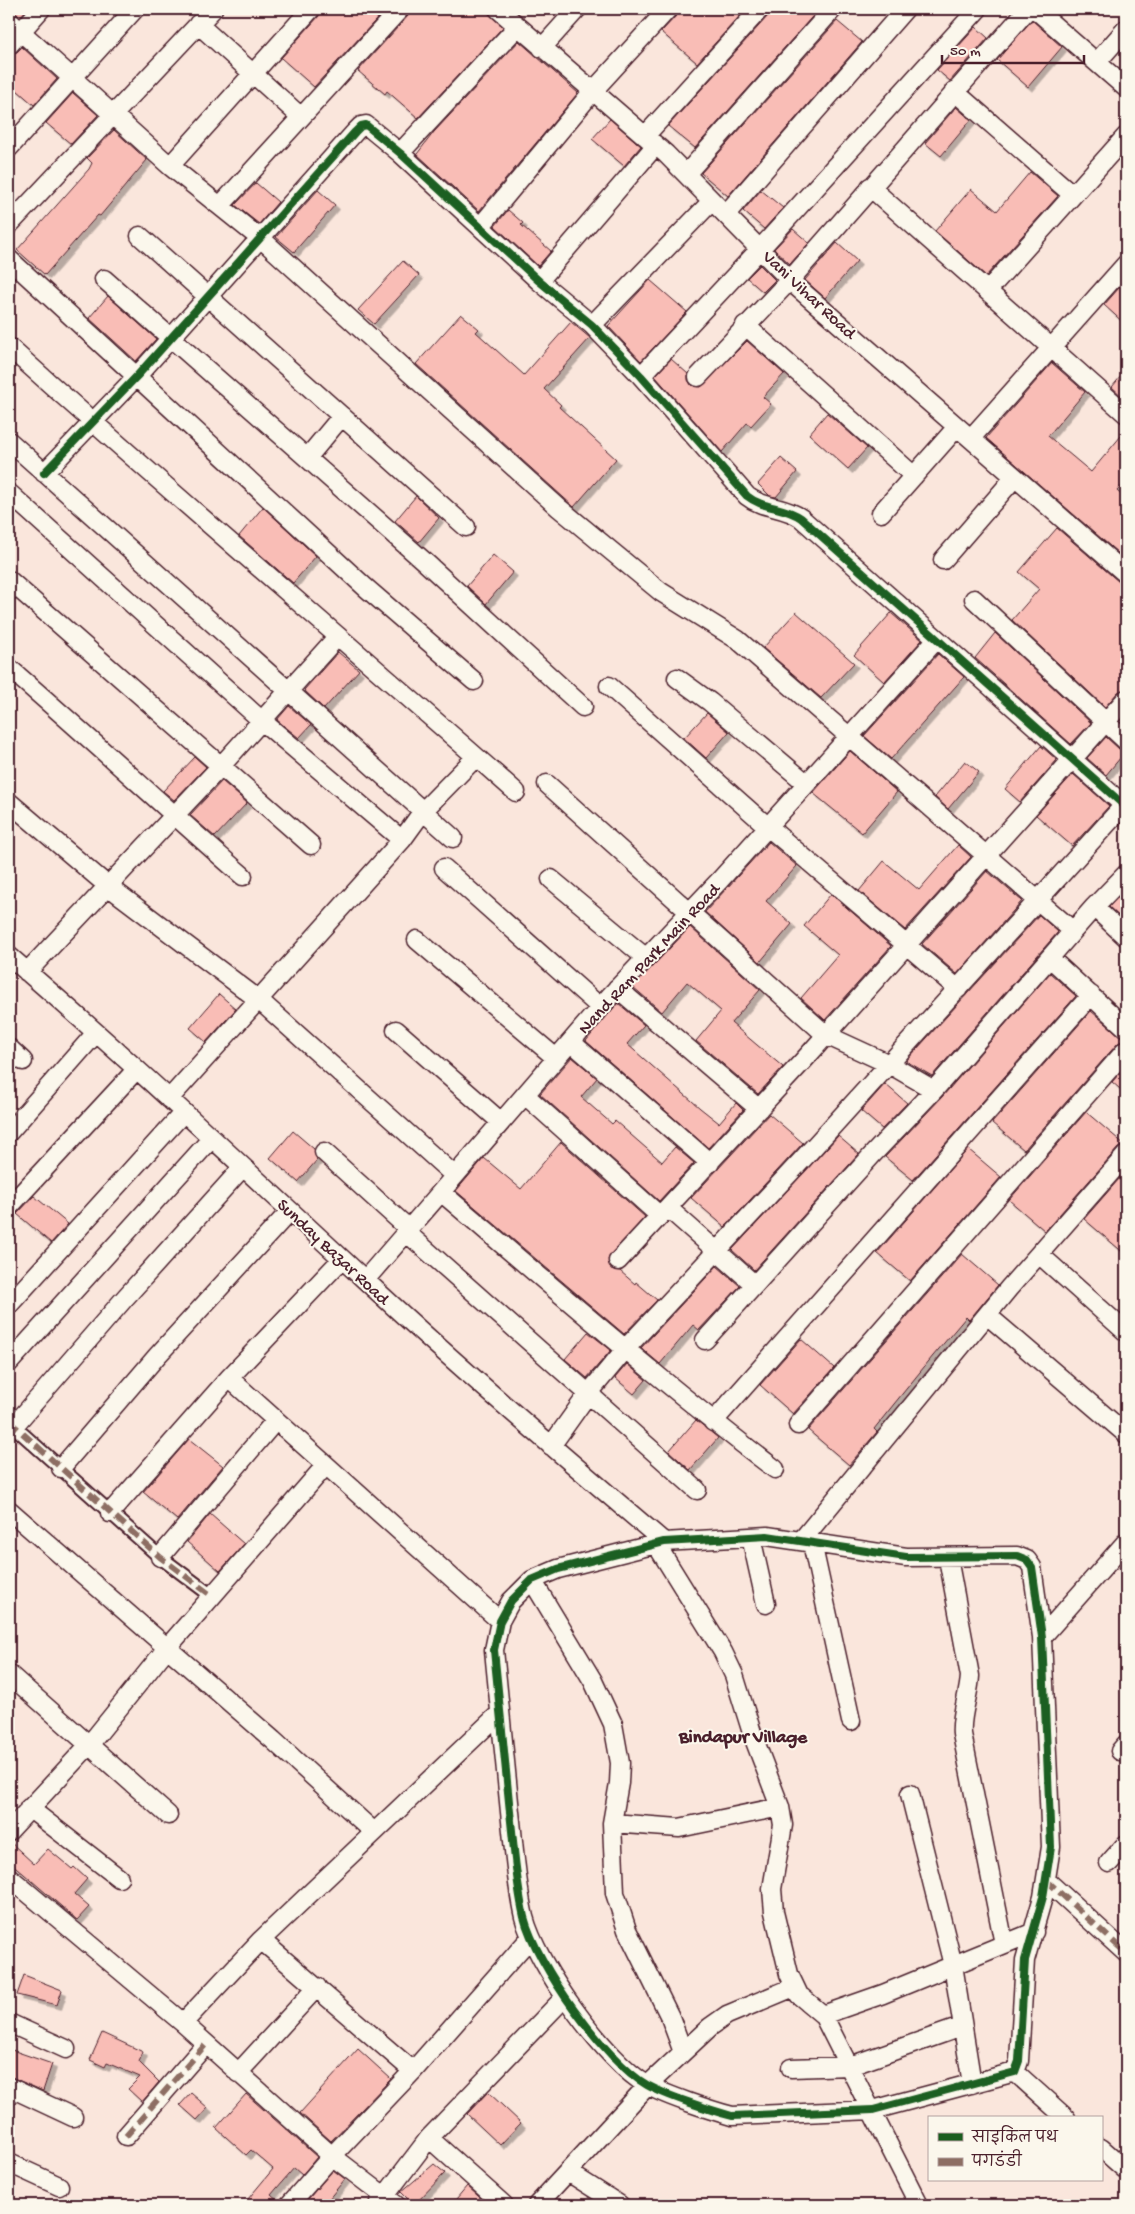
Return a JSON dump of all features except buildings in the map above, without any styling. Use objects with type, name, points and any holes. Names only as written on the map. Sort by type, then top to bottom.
[{"type":"street","points":[[9,45],[15,26],[41,9]]},
{"type":"street","points":[[9,148],[134,9]]},
{"type":"street","points":[[9,226],[212,9]]},
{"type":"street","points":[[170,166],[311,9]]},
{"type":"street","points":[[220,206],[400,9]]},
{"type":"street","name":"Vani Vihar Road","points":[[498,9],[651,141],[790,280],[1126,574]]},
{"type":"street","points":[[542,48],[577,9]]},
{"type":"street","points":[[480,227],[593,91],[668,9]]},
{"type":"street","points":[[539,281],[760,9]]},
{"type":"street","points":[[686,174],[833,9]]},
{"type":"street","points":[[726,214],[905,9]]},
{"type":"street","points":[[641,376],[760,249],[978,9]]},
{"type":"street","points":[[698,377],[745,325],[790,280],[1028,9]]},
{"type":"street","points":[[1035,9],[1126,88]]},
{"type":"street","points":[[198,24],[301,117]]},
{"type":"street","points":[[15,26],[170,166],[260,239],[559,508],[661,592],[738,640],[1073,932]]},
{"type":"street","points":[[400,153],[518,26]]},
{"type":"street","points":[[1097,62],[1126,29]]},
{"type":"street","points":[[954,91],[1073,195]]},
{"type":"street","points":[[44,473],[171,338],[361,126],[366,125],[400,153],[539,281],[592,325],[641,376],[747,496],[755,502],[791,511],[801,518],[936,640],[1125,805],[958,989],[625,1349],[588,1394],[551,1446]]},
{"type":"street","points":[[988,290],[1126,136]]},
{"type":"street","points":[[870,187],[1126,414]]},
{"type":"street","points":[[592,325],[712,200]]},
{"type":"street","points":[[140,236],[466,527]]},
{"type":"street","points":[[9,259],[366,587],[474,681]]},
{"type":"street","points":[[971,438],[1126,264]]},
{"type":"street","points":[[104,279],[425,562],[583,707]]},
{"type":"street","points":[[745,325],[914,476]]},
{"type":"street","points":[[9,347],[246,559],[338,636],[516,792]]},
{"type":"street","points":[[307,458],[342,416]]},
{"type":"street","points":[[881,513],[958,427]]},
{"type":"street","points":[[9,441],[453,838]]},
{"type":"street","points":[[943,560],[1015,477]]},
{"type":"street","points":[[9,493],[262,720],[402,840]]},
{"type":"street","points":[[9,580],[311,845]]},
{"type":"street","points":[[974,599],[1126,740]]},
{"type":"street","points":[[27,972],[220,767],[338,636]]},
{"type":"street","name":"Nand Ram Park Main Road","points":[[365,1280],[600,1007],[768,826],[936,640]]},
{"type":"street","points":[[9,668],[88,736],[174,816],[243,876]]},
{"type":"street","points":[[677,678],[710,702],[806,783]]},
{"type":"street","points":[[609,686],[958,989]]},
{"type":"street","points":[[618,1261],[826,1035],[1126,699]]},
{"type":"street","points":[[169,1099],[402,840],[423,811],[476,757]]},
{"type":"street","points":[[547,784],[688,913],[826,1035],[889,1064],[934,1090]]},
{"type":"street","points":[[9,802],[108,886],[259,1000],[455,1176]]},
{"type":"street","points":[[444,868],[600,1007]]},
{"type":"street","points":[[706,1340],[874,1153],[934,1090],[1094,907],[1126,874]]},
{"type":"street","points":[[551,879],[646,958]]},
{"type":"street","points":[[1094,907],[1126,938]]},
{"type":"street","points":[[417,940],[556,1058]]},
{"type":"street","name":"Sunday Bazar Road","points":[[9,956],[184,1112],[365,1280],[660,1543],[723,1652],[780,1807],[782,1836],[772,1889],[774,1912],[794,1987]]},
{"type":"street","points":[[1050,958],[1126,1028]]},
{"type":"street","points":[[617,988],[759,1109]]},
{"type":"street","points":[[713,1422],[1091,995]]},
{"type":"street","points":[[396,1030],[501,1122]]},
{"type":"street","points":[[9,1132],[95,1034]]},
{"type":"street","points":[[571,1042],[710,1163]]},
{"type":"street","points":[[9,1048],[23,1061]]},
{"type":"street","points":[[798,1425],[1126,1050]]},
{"type":"street","points":[[9,1208],[136,1070]]},
{"type":"street","points":[[525,1095],[664,1212],[717,1250],[755,1285]]},
{"type":"street","points":[[9,1305],[184,1112]]},
{"type":"street","points":[[9,1362],[212,1138]]},
{"type":"street","points":[[324,1152],[408,1231],[697,1490]]},
{"type":"street","points":[[806,1542],[987,1315],[1126,1155]]},
{"type":"street","points":[[212,1596],[160,1557],[110,1514],[11,1423],[243,1167]]},
{"type":"street","points":[[441,1192],[713,1422],[775,1469]]},
{"type":"street","points":[[61,1468],[157,1356],[290,1211]]},
{"type":"street","points":[[1039,1254],[1126,1332]]},
{"type":"street","points":[[110,1514],[229,1378],[342,1259]]},
{"type":"street","points":[[987,1315],[1126,1434]]},
{"type":"street","points":[[229,1378],[500,1621]]},
{"type":"street","points":[[160,1557],[276,1420]]},
{"type":"street","points":[[119,1878],[17,1817],[89,1745],[167,1648],[326,1464]]},
{"type":"street","points":[[9,1510],[273,1740],[374,1832]]},
{"type":"street","points":[[767,1536],[806,1542],[906,1557],[1017,1556],[1028,1560],[1032,1567],[1042,1637],[1051,1847],[1046,1880],[1034,1932],[1025,1960],[1019,2061],[1014,2072],[873,2110],[732,2116],[648,2085],[632,2074],[564,1998],[531,1937],[524,1916],[516,1872],[494,1650],[500,1621],[511,1601],[532,1580],[558,1569],[660,1543],[767,1536]]},
{"type":"street","points":[[751,1537],[766,1604]]},
{"type":"street","points":[[806,1542],[851,1721]]},
{"type":"street","points":[[1042,1637],[1124,1549]]},
{"type":"street","points":[[948,1558],[970,1676],[969,1693],[961,1723],[962,1734],[1004,1944]]},
{"type":"street","points":[[532,1580],[593,1681],[613,1724],[620,1763],[612,1823],[615,1893],[618,1906],[635,1948],[670,2017],[683,2052]]},
{"type":"street","points":[[9,1674],[168,1816]]},
{"type":"street","points":[[183,2023],[261,1940],[500,1713]]},
{"type":"street","points":[[910,1794],[953,1965],[961,2028],[972,2084]]},
{"type":"street","points":[[612,1823],[679,1828],[780,1807]]},
{"type":"street","points":[[1109,1863],[1126,1844]]},
{"type":"street","points":[[9,1877],[183,2023],[332,2156],[387,2202],[428,2138],[564,1998]]},
{"type":"street","points":[[1046,1880],[1126,1954]]},
{"type":"street","points":[[823,2015],[883,1994],[1034,1932]]},
{"type":"street","points":[[289,2205],[332,2156],[413,2071],[531,1937]]},
{"type":"street","points":[[261,1940],[413,2071]]},
{"type":"street","points":[[238,2073],[317,1987]]},
{"type":"street","points":[[537,2205],[648,2085],[710,2027],[727,2015],[794,1987],[799,1995],[823,2015],[873,2110],[919,2205]]},
{"type":"street","points":[[9,2023],[66,2049]]},
{"type":"street","points":[[791,2068],[850,2066],[961,2028]]},
{"type":"street","points":[[126,2136],[206,2044]]},
{"type":"street","points":[[1014,2072],[1064,2116]]},
{"type":"street","points":[[9,2087],[73,2117]]},
{"type":"street","points":[[428,2138],[504,2205]]},
{"type":"street","points":[[1102,2149],[1126,2170]]},
{"type":"street","points":[[9,2162],[60,2186]]},
{"type":"street","points":[[568,2172],[620,2205]]},
{"type":"marked path","points":[[9,1421],[160,1557],[212,1596]]},
{"type":"marked path","points":[[1046,1880],[1126,1953]]},
{"type":"marked path","points":[[126,2136],[206,2044]]},
{"type":"cycle path","points":[[44,473],[137,376],[355,132],[361,126],[366,125],[400,153],[539,281],[592,325],[641,376],[747,496],[760,503],[788,511],[801,518],[1126,807]]},
{"type":"cycle path","points":[[767,1536],[906,1557],[1017,1556],[1027,1560],[1032,1567],[1042,1637],[1051,1847],[1043,1897],[1025,1960],[1019,2061],[1015,2072],[873,2110],[732,2116],[666,2094],[647,2085],[630,2073],[593,2034],[574,2010],[542,1960],[531,1937],[524,1917],[517,1878],[494,1650],[500,1621],[511,1601],[532,1580],[558,1569],[664,1542],[767,1536]]},
{"type":"district","name":"Bindapur Village","points":[[743,1735]]}]
